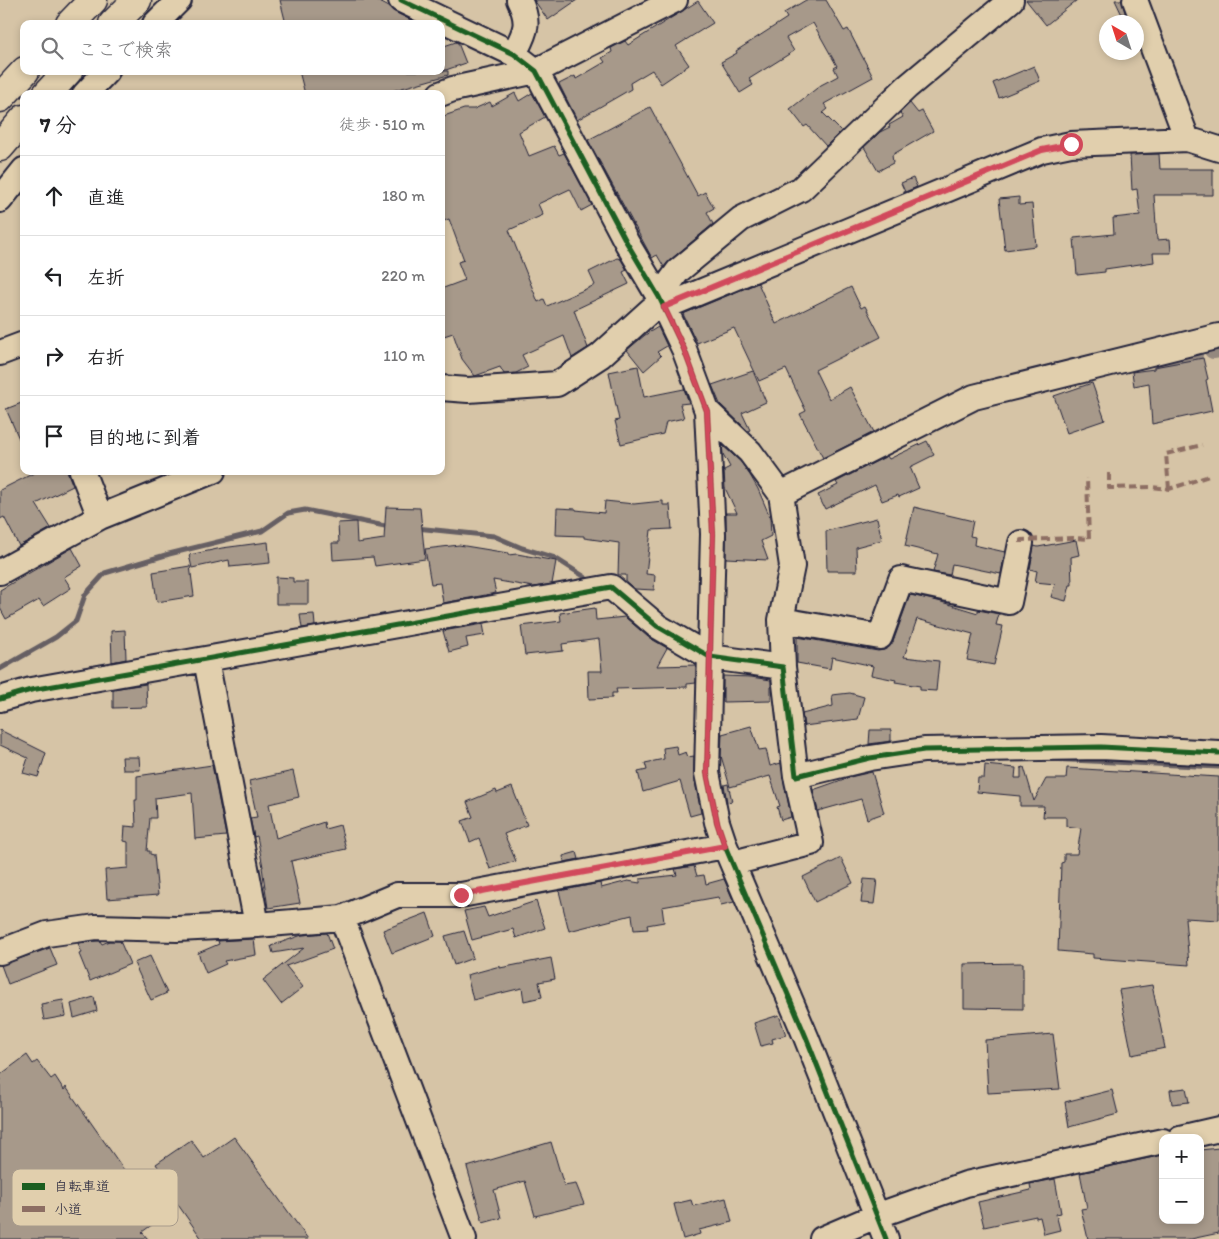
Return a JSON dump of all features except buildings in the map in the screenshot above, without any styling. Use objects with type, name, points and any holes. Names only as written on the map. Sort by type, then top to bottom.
[{"type":"highway","points":[[74,20],[93,0]]},
{"type":"highway","points":[[117,20],[137,0]]},
{"type":"highway","points":[[0,98],[21,75]]},
{"type":"highway","points":[[51,90],[65,75]]},
{"type":"street","points":[[158,20],[179,0]]},
{"type":"street","points":[[402,0],[443,20]]},
{"type":"street","points":[[514,54],[526,30],[523,8],[519,0]]},
{"type":"street","points":[[445,92],[536,71],[675,0]]},
{"type":"street","points":[[662,302],[678,271],[741,219],[802,189],[907,88],[1011,0]]},
{"type":"street","points":[[1135,0],[1187,139]]},
{"type":"street","points":[[445,21],[514,54],[536,71],[627,243],[662,302],[684,349],[707,411],[713,534],[707,773],[717,822],[729,855],[806,1037],[886,1239]]},
{"type":"street","points":[[89,90],[102,75]]},
{"type":"street","points":[[445,388],[468,390],[557,384],[600,356],[662,302],[1042,150],[1071,144],[1187,139],[1219,149]]},
{"type":"street","points":[[0,200],[20,175]]},
{"type":"street","points":[[781,494],[974,397],[1219,336]]},
{"type":"street","points":[[0,353],[20,346]]},
{"type":"street","points":[[0,952],[47,934],[96,928],[176,929],[342,918],[397,895],[461,895],[811,843],[796,776],[783,667],[781,620],[792,566],[781,494],[750,452],[707,411]]},
{"type":"street","points":[[84,475],[100,517]]},
{"type":"street","points":[[0,572],[100,517],[203,475]]},
{"type":"street","points":[[781,620],[880,637],[901,579],[1009,602],[1021,543]]},
{"type":"street","points":[[0,699],[31,690],[611,588],[657,626],[710,657],[783,667]]},
{"type":"street","points":[[206,660],[257,925]]},
{"type":"street","points":[[796,776],[870,758],[924,750],[1101,747],[1219,753]]},
{"type":"street","points":[[342,918],[464,1239]]},
{"type":"street","points":[[1197,1134],[1219,1129]]},
{"type":"street","points":[[822,1239],[876,1216],[966,1184],[1159,1142]]},
{"type":"waterway","points":[[1213,350],[1219,349]]},
{"type":"waterway","points":[[1163,361],[1194,355]]},
{"type":"waterway","points":[[0,669],[56,637],[76,621],[85,595],[105,573],[169,554],[262,531],[288,513],[305,510],[390,527]]},
{"type":"waterway","points":[[416,528],[494,536],[522,548],[555,558],[585,577]]},
{"type":"waterway","points":[[1049,759],[1219,767]]},
{"type":"marked path","points":[[1169,489],[1166,454],[1202,445]]},
{"type":"marked path","points":[[1109,473],[1109,488],[1152,487],[1169,489],[1209,476]]},
{"type":"marked path","points":[[1021,543],[1021,540],[1089,539],[1087,478]]},
{"type":"cycle path","points":[[401,0],[443,20]]},
{"type":"cycle path","points":[[445,21],[514,54],[536,71],[627,243],[659,297],[684,349],[707,411],[713,534],[707,773],[717,822],[725,846],[806,1037],[886,1239]]},
{"type":"cycle path","points":[[0,699],[31,690],[611,587],[657,626],[710,657],[783,667],[796,776],[870,758],[924,750],[1101,747],[1219,753]]},
{"type":"route","points":[[461,895],[725,846],[717,822],[707,773],[713,534],[707,411],[684,349],[664,307],[1042,150],[1071,144]]}]
